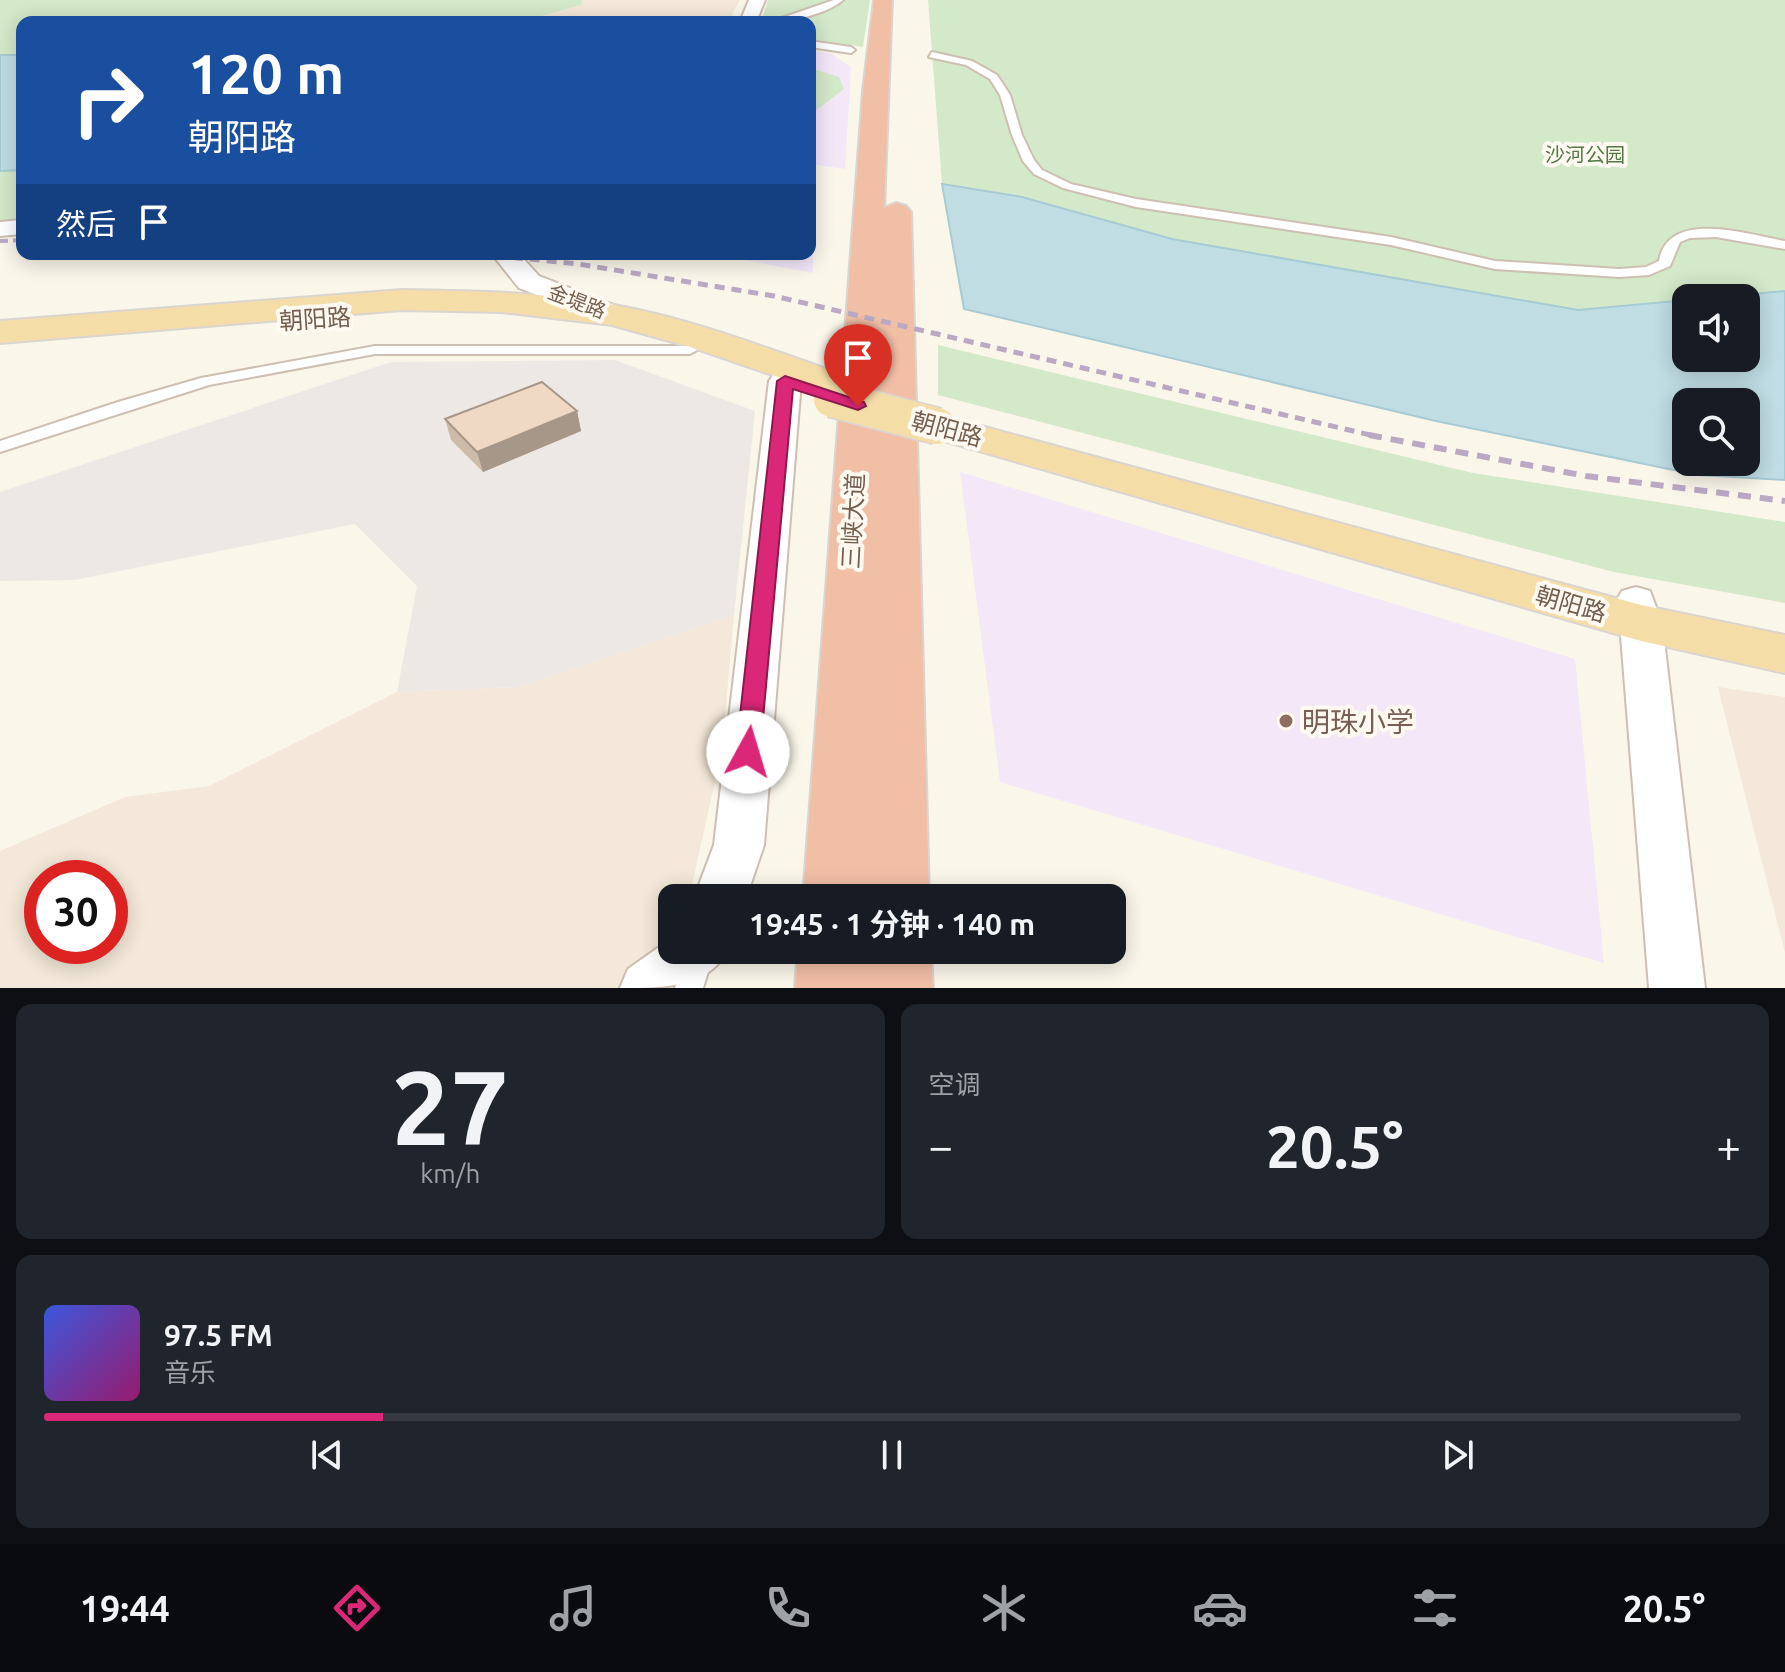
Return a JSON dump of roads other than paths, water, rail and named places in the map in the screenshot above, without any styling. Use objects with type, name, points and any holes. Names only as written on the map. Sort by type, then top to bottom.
[{"type":"highway","name":"三峡大道","points":[[836,884],[875,91],[883,0]]},
{"type":"highway","name":"三峡大道","points":[[897,884],[896,102],[899,0]]},
{"type":"highway","points":[[830,988],[831,964]]},
{"type":"highway","points":[[897,964],[898,988]]},
{"type":"main road","name":"朝阳路","points":[[0,332],[402,300],[501,302],[614,315],[707,340],[832,392]]},
{"type":"main road","name":"朝阳路","points":[[0,346],[382,314],[470,314],[599,328],[690,350],[785,381],[937,418],[1785,654]]},
{"type":"main road","name":"朝阳路","points":[[1638,612],[1785,630]]},
{"type":"street","name":"金堤路","points":[[510,260],[529,282],[614,315]]},
{"type":"street","points":[[725,884],[739,845],[785,381]]},
{"type":"street","points":[[1638,612],[1677,988]]},
{"type":"street","points":[[648,988],[697,964]]},
{"type":"lane","points":[[794,16],[839,0]]},
{"type":"lane","points":[[816,45],[851,50]]},
{"type":"lane","points":[[932,55],[969,63],[994,77],[1005,95],[1017,135],[1038,172],[1067,186],[1136,203],[1352,234],[1520,268],[1619,273],[1649,271],[1665,263],[1667,248],[1679,237],[1702,234],[1785,245]]},
{"type":"lane","points":[[0,447],[207,381],[375,350],[690,350]]},
{"type":"water","points":[[0,55],[16,55],[16,170],[0,171]]},
{"type":"water","points":[[942,184],[1022,197],[1172,239],[1578,310],[1672,301],[1672,372],[1760,372],[1760,293],[1785,291],[1785,480],[1715,476],[1760,476],[1760,388],[1672,388],[1672,470],[1436,421],[964,309]]},
{"type":"railway","points":[[0,241],[16,240]]},
{"type":"railway","points":[[538,260],[774,296],[1376,436]]},
{"type":"railway","points":[[1369,435],[1376,436]]},
{"type":"railway","points":[[1376,436],[1586,476],[1785,501]]},
{"type":"place","name":"明珠小学","points":[[1286,721]]},
{"type":"park label","name":"沙河公园","points":[[1585,154]]}]
